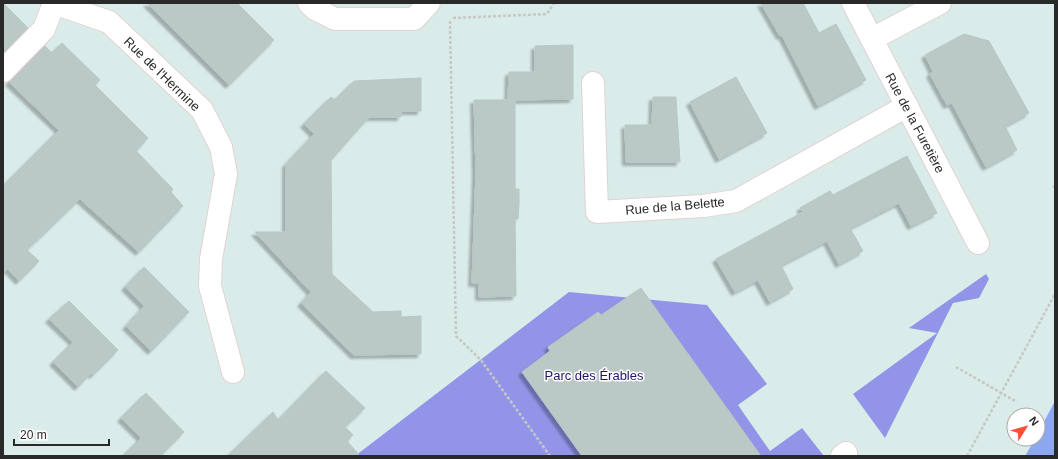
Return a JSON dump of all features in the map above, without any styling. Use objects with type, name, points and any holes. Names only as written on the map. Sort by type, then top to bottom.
[{"type":"street","points":[[3,71],[44,29],[54,3]]},
{"type":"street","name":"Rue de l'Hermine","points":[[54,3],[109,22],[202,110],[221,147],[226,174],[211,259],[210,286],[233,372]]},
{"type":"street","points":[[308,3],[315,9],[335,19],[414,19],[429,3]]},
{"type":"street","name":"Rue de la Furetière","points":[[853,3],[978,243]]},
{"type":"street","points":[[872,39],[940,3]]},
{"type":"street","name":"Rue de la Belette","points":[[593,83],[597,212],[704,206],[736,201],[907,106]]},
{"type":"path","points":[[550,456],[481,360],[456,336],[450,18],[547,14],[554,3]]},
{"type":"path","points":[[967,456],[1055,294]]},
{"type":"path","points":[[956,368],[1017,402]]},
{"type":"green space","points":[[986,274],[989,279],[979,298],[953,303],[885,438],[853,394],[937,333],[909,328]]},
{"type":"green space","name":"Parc des Érables","points":[[569,292],[707,305],[767,384],[738,405],[770,451],[802,428],[824,456],[355,456]]},
{"type":"shaded area","points":[[1055,401],[1055,456],[1025,456],[1030,447],[1046,447],[1046,418]]},
{"type":"building","points":[[3,3],[28,28],[3,53]]},
{"type":"building","points":[[147,3],[237,3],[274,40],[229,85]]},
{"type":"building","points":[[761,3],[803,3],[819,33],[836,24],[866,80],[818,106],[782,35],[780,36]]},
{"type":"building","points":[[964,34],[989,41],[1029,113],[1005,126],[1017,150],[986,167],[952,103],[947,105],[930,74],[933,71],[925,55]]},
{"type":"building","points":[[62,43],[100,80],[95,85],[148,138],[136,151],[173,189],[171,192],[183,206],[139,252],[80,199],[27,250],[39,261],[19,281],[8,269],[3,273],[3,186],[59,130],[9,82],[45,46],[52,53]]},
{"type":"building","points":[[573,45],[573,99],[515,100],[515,189],[519,189],[518,219],[515,219],[516,296],[479,297],[479,283],[472,283],[476,173],[474,100],[508,100],[509,72],[535,72],[535,46]]},
{"type":"building","points":[[736,77],[767,133],[719,159],[690,102]]},
{"type":"building","points":[[421,78],[421,111],[401,111],[401,117],[369,117],[331,160],[332,274],[373,312],[401,311],[401,317],[421,316],[421,354],[354,355],[301,303],[311,292],[255,232],[286,232],[286,164],[314,134],[304,124],[331,97],[335,100],[354,81]]},
{"type":"building","points":[[653,97],[676,97],[680,162],[626,162],[625,125],[652,125]]},
{"type":"building","points":[[907,156],[937,213],[911,226],[899,203],[850,228],[863,251],[839,264],[827,241],[781,265],[793,289],[770,302],[758,280],[735,292],[716,259],[803,212],[800,208],[830,191],[833,195]]},
{"type":"building","points":[[144,267],[189,312],[151,351],[126,326],[144,306],[125,287]]},
{"type":"building","points":[[641,288],[761,456],[582,456],[522,372],[550,351],[548,347],[598,312],[601,315]]},
{"type":"building","points":[[69,301],[118,350],[93,375],[91,373],[78,387],[53,362],[73,342],[49,319]]},
{"type":"building","points":[[326,371],[365,408],[345,427],[353,435],[347,441],[360,456],[228,456],[273,412],[278,420]]},
{"type":"building","points":[[146,393],[184,432],[160,456],[123,456],[141,438],[121,418]]}]
